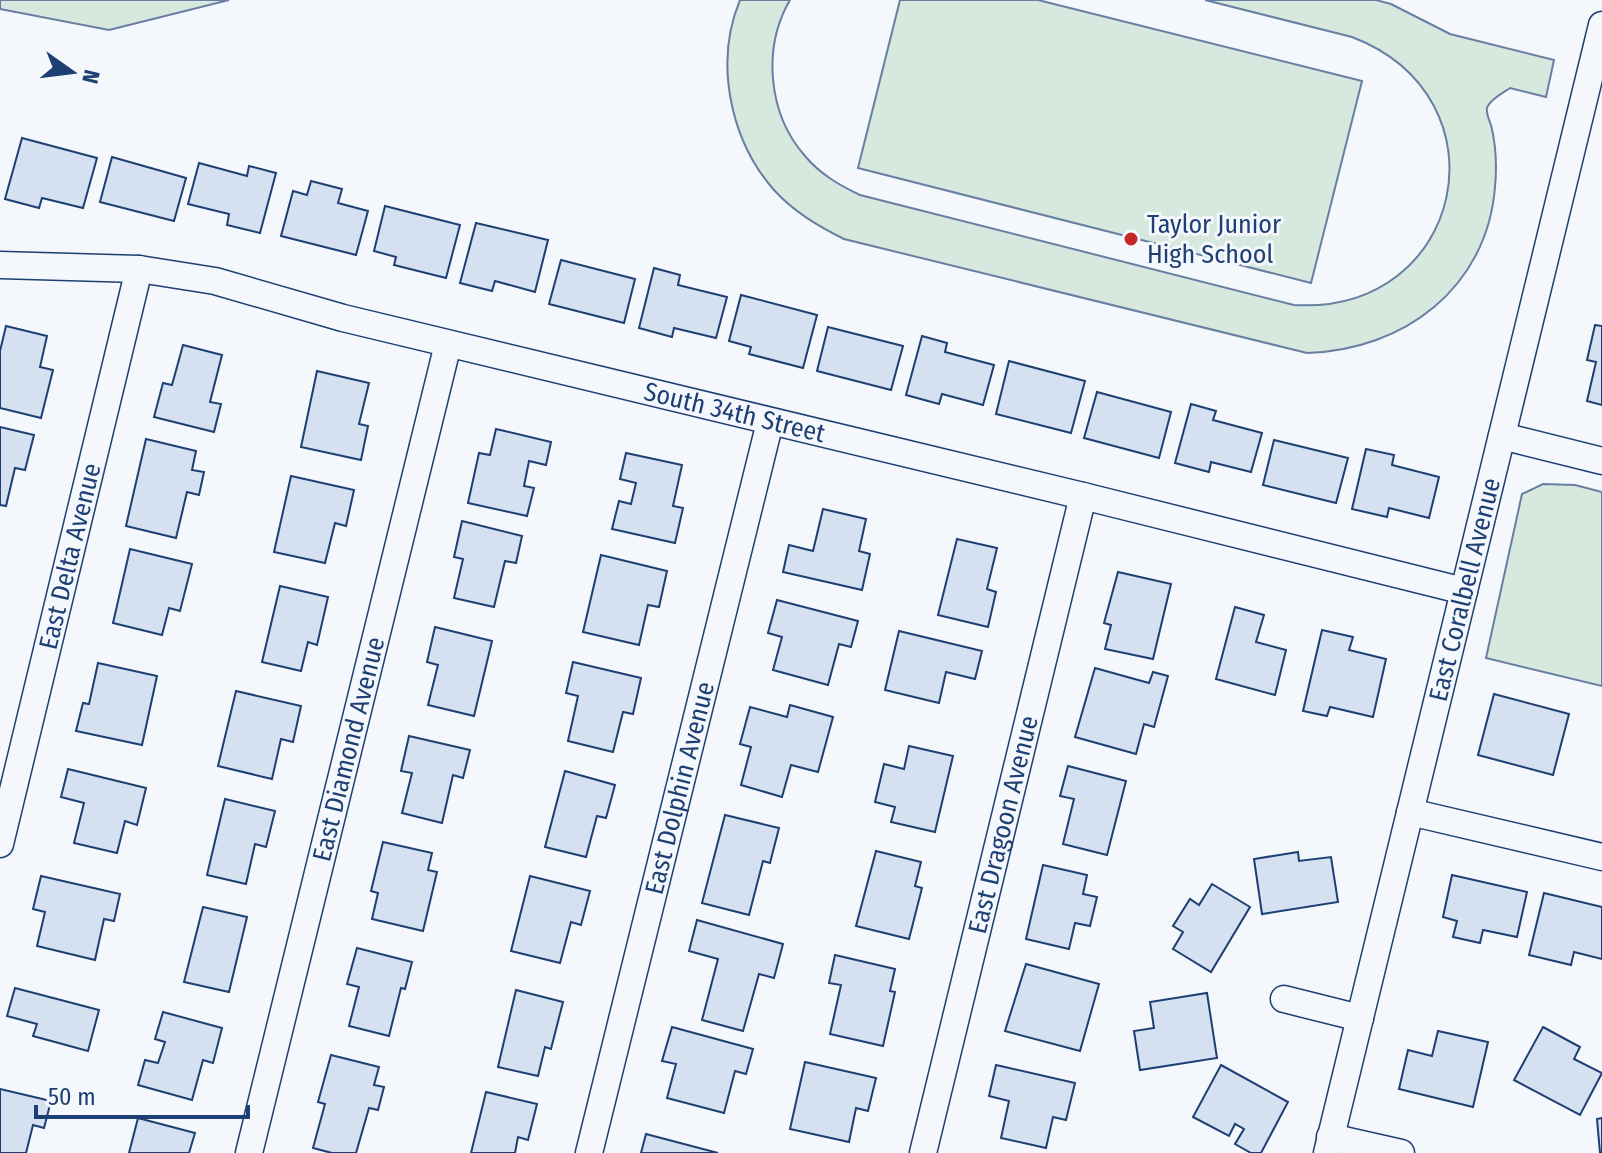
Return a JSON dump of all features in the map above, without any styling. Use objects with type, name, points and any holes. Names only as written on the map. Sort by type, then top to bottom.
[{"type":"street","name":"East Coralbell Avenue","points":[[1328,1145],[1602,25]]},
{"type":"street","name":"South 34th Street","points":[[0,265],[139,269],[215,281],[343,318],[1464,591]]},
{"type":"street","name":"East Delta Avenue","points":[[0,844],[139,269]]},
{"type":"street","name":"East Diamond Avenue","points":[[249,1153],[448,344]]},
{"type":"street","name":"East Dolphin Avenue","points":[[589,1153],[770,422]]},
{"type":"street","points":[[1502,436],[1602,461]]},
{"type":"street","name":"East Dragoon Avenue","points":[[923,1153],[1083,496]]},
{"type":"street","points":[[1410,812],[1602,857]]},
{"type":"street","points":[[1284,999],[1360,1018]]},
{"type":"street","points":[[1328,1145],[1401,1153]]},
{"type":"shaded area","points":[[0,0],[229,0],[109,30],[0,9]]},
{"type":"shaded area","points":[[740,0],[790,0],[775,39],[773,80],[777,101],[783,121],[805,156],[823,174],[845,187],[860,195],[1294,305],[1352,299],[1397,276],[1429,241],[1446,198],[1448,151],[1434,106],[1402,66],[1352,37],[1205,0],[1376,0],[1391,4],[1450,34],[1554,60],[1546,97],[1510,88],[1488,105],[1496,163],[1489,223],[1476,255],[1458,283],[1434,307],[1407,326],[1376,340],[1343,349],[1307,353],[844,239],[816,224],[774,190],[746,148],[737,124],[731,100],[728,49]]},
{"type":"shaded area","points":[[900,0],[1038,0],[1362,81],[1311,283],[858,168]]},
{"type":"shaded area","points":[[1543,484],[1575,485],[1602,492],[1602,686],[1486,658],[1522,494]]},
{"type":"building","points":[[22,138],[97,158],[83,208],[42,198],[39,208],[5,199]]},
{"type":"building","points":[[112,157],[186,178],[174,221],[100,202]]},
{"type":"building","points":[[199,163],[247,176],[249,166],[276,173],[260,233],[227,225],[229,214],[188,204]]},
{"type":"building","points":[[311,181],[342,189],[338,203],[368,211],[356,255],[281,236],[293,191],[307,195]]},
{"type":"building","points":[[385,206],[460,225],[446,278],[394,265],[396,257],[374,251]]},
{"type":"building","points":[[476,223],[548,240],[535,292],[495,281],[492,291],[460,283]]},
{"type":"building","points":[[561,260],[635,279],[624,323],[549,304]]},
{"type":"building","points":[[654,268],[680,275],[678,285],[727,297],[716,338],[674,328],[672,337],[639,328]]},
{"type":"building","points":[[741,295],[817,315],[803,368],[749,354],[751,347],[729,341]]},
{"type":"building","points":[[1595,325],[1602,326],[1602,405],[1587,401],[1596,362],[1587,360]]},
{"type":"building","points":[[6,326],[47,336],[40,367],[53,370],[41,418],[0,408],[0,351]]},
{"type":"building","points":[[828,327],[903,346],[891,390],[817,371]]},
{"type":"building","points":[[922,336],[947,343],[945,352],[994,365],[983,405],[942,394],[939,404],[906,395]]},
{"type":"building","points":[[183,345],[222,355],[210,402],[221,404],[214,432],[154,417],[163,383],[172,385]]},
{"type":"building","points":[[1009,361],[1085,381],[1071,433],[996,414]]},
{"type":"building","points":[[317,371],[369,383],[359,424],[368,426],[361,460],[301,447]]},
{"type":"building","points":[[1097,392],[1171,412],[1159,458],[1084,438]]},
{"type":"building","points":[[1191,404],[1216,411],[1213,420],[1262,433],[1251,472],[1211,462],[1209,472],[1175,463]]},
{"type":"building","points":[[0,427],[34,435],[25,470],[15,468],[6,506],[0,505]]},
{"type":"building","points":[[496,429],[551,442],[546,465],[529,461],[524,486],[534,488],[527,516],[468,503],[479,453],[490,455]]},
{"type":"building","points":[[146,439],[196,451],[192,470],[204,472],[199,495],[187,492],[176,538],[126,526]]},
{"type":"building","points":[[1274,440],[1348,458],[1336,503],[1263,485]]},
{"type":"building","points":[[1366,449],[1394,455],[1392,465],[1439,477],[1429,518],[1389,508],[1387,517],[1352,509]]},
{"type":"building","points":[[626,453],[682,465],[673,506],[683,508],[675,543],[612,529],[619,501],[631,504],[636,483],[620,479]]},
{"type":"building","points":[[291,476],[354,490],[346,526],[335,523],[325,563],[274,552]]},
{"type":"building","points":[[823,509],[866,519],[859,551],[870,554],[862,590],[783,572],[789,545],[813,551]]},
{"type":"building","points":[[462,521],[522,536],[516,563],[505,561],[494,607],[454,598],[463,559],[454,557]]},
{"type":"building","points":[[957,539],[997,548],[987,589],[996,592],[988,627],[938,615]]},
{"type":"building","points":[[130,549],[192,564],[180,611],[169,608],[162,635],[113,623]]},
{"type":"building","points":[[601,555],[667,571],[659,607],[648,605],[639,645],[583,632]]},
{"type":"building","points":[[1118,572],[1171,584],[1153,659],[1105,649],[1111,625],[1104,623]]},
{"type":"building","points":[[280,586],[328,597],[317,645],[308,642],[301,671],[262,662]]},
{"type":"building","points":[[777,600],[858,621],[851,647],[839,644],[828,685],[773,670],[782,637],[768,633]]},
{"type":"building","points":[[1235,607],[1264,615],[1256,642],[1286,650],[1275,695],[1216,679]]},
{"type":"building","points":[[435,627],[492,641],[474,716],[428,705],[438,665],[427,662]]},
{"type":"building","points":[[1322,630],[1353,637],[1349,650],[1386,659],[1373,717],[1330,707],[1327,716],[1303,711]]},
{"type":"building","points":[[899,631],[982,651],[975,679],[946,672],[939,703],[885,690]]},
{"type":"building","points":[[573,662],[641,678],[633,714],[623,712],[613,752],[568,741],[578,696],[566,693]]},
{"type":"building","points":[[98,663],[157,676],[142,745],[76,731],[83,703],[89,704]]},
{"type":"building","points":[[1095,668],[1149,683],[1153,672],[1168,676],[1154,727],[1144,724],[1136,754],[1075,737]]},
{"type":"building","points":[[236,691],[301,706],[293,742],[281,739],[272,779],[218,766]]},
{"type":"building","points":[[1494,694],[1569,714],[1553,775],[1478,755]]},
{"type":"building","points":[[790,705],[833,717],[818,772],[791,765],[782,797],[741,785],[751,747],[740,744],[750,707],[787,717]]},
{"type":"building","points":[[409,736],[470,750],[463,778],[453,775],[442,823],[402,813],[412,773],[401,771]]},
{"type":"building","points":[[909,746],[953,756],[935,832],[891,822],[895,807],[875,802],[884,764],[904,769]]},
{"type":"building","points":[[1068,766],[1126,781],[1107,855],[1063,844],[1074,799],[1060,796]]},
{"type":"building","points":[[68,769],[146,788],[137,825],[125,821],[117,853],[74,843],[84,803],[61,797]]},
{"type":"building","points":[[565,771],[615,785],[606,818],[597,816],[586,857],[545,847]]},
{"type":"building","points":[[225,799],[275,811],[266,847],[255,844],[246,884],[207,875]]},
{"type":"building","points":[[725,815],[779,828],[770,863],[763,861],[749,915],[702,903]]},
{"type":"building","points":[[383,842],[432,853],[428,870],[437,872],[423,931],[372,919],[378,893],[371,891]]},
{"type":"building","points":[[876,851],[921,862],[915,886],[922,888],[909,939],[856,926]]},
{"type":"building","points":[[1298,852],[1299,861],[1331,857],[1338,902],[1262,914],[1254,859]]},
{"type":"building","points":[[1043,865],[1087,875],[1083,894],[1097,897],[1090,926],[1075,923],[1069,949],[1026,939]]},
{"type":"building","points":[[1452,875],[1527,892],[1517,937],[1483,930],[1480,943],[1453,937],[1457,921],[1443,917]]},
{"type":"building","points":[[41,876],[120,894],[114,921],[104,919],[95,960],[37,946],[45,912],[33,909]]},
{"type":"building","points":[[530,876],[590,891],[581,925],[571,922],[560,963],[511,951]]},
{"type":"building","points":[[1212,884],[1250,907],[1211,972],[1173,949],[1183,932],[1173,926],[1190,899],[1199,905]]},
{"type":"building","points":[[1544,893],[1602,907],[1602,959],[1574,952],[1571,965],[1529,955]]},
{"type":"building","points":[[203,907],[247,917],[229,992],[184,982]]},
{"type":"building","points":[[697,920],[783,944],[774,978],[759,974],[743,1031],[702,1020],[718,959],[689,951]]},
{"type":"building","points":[[357,948],[412,962],[405,989],[401,988],[389,1036],[349,1026],[359,987],[347,984]]},
{"type":"building","points":[[835,955],[895,969],[890,991],[895,992],[883,1046],[830,1034],[841,985],[829,983]]},
{"type":"building","points":[[1026,964],[1099,984],[1080,1051],[1005,1031]]},
{"type":"building","points":[[15,988],[99,1010],[88,1051],[33,1036],[37,1024],[7,1016]]},
{"type":"building","points":[[516,990],[563,1002],[551,1049],[545,1047],[538,1076],[498,1067]]},
{"type":"building","points":[[1207,993],[1217,1058],[1140,1070],[1134,1031],[1154,1028],[1150,1002]]},
{"type":"building","points":[[163,1012],[222,1028],[213,1063],[203,1060],[192,1100],[138,1085],[145,1060],[158,1063],[165,1042],[155,1039]]},
{"type":"building","points":[[672,1027],[753,1049],[746,1074],[735,1071],[724,1113],[667,1098],[676,1064],[662,1061]]},
{"type":"building","points":[[1543,1027],[1580,1047],[1574,1059],[1602,1073],[1580,1115],[1514,1080]]},
{"type":"building","points":[[1438,1031],[1488,1042],[1473,1107],[1399,1089],[1408,1050],[1432,1056]]},
{"type":"building","points":[[331,1055],[379,1067],[374,1085],[384,1087],[378,1110],[369,1108],[356,1153],[332,1153],[313,1148],[325,1104],[318,1102]]},
{"type":"building","points":[[805,1062],[876,1078],[868,1111],[856,1108],[849,1142],[790,1129]]},
{"type":"building","points":[[996,1065],[1075,1083],[1066,1120],[1053,1117],[1046,1148],[1001,1138],[1009,1101],[989,1096]]},
{"type":"building","points":[[1221,1065],[1288,1102],[1261,1153],[1251,1153],[1235,1144],[1244,1129],[1235,1124],[1229,1136],[1193,1117]]},
{"type":"building","points":[[0,1089],[51,1101],[44,1128],[33,1125],[26,1153],[0,1153]]},
{"type":"building","points":[[486,1092],[537,1104],[528,1140],[518,1137],[515,1153],[471,1153]]},
{"type":"building","points":[[138,1118],[195,1133],[189,1153],[129,1153]]},
{"type":"building","points":[[1602,1118],[1602,1153],[1600,1153],[1597,1119]]},
{"type":"building","points":[[646,1134],[718,1153],[641,1153]]},
{"type":"place","name":"Taylor Junior High School","points":[[1131,239]]}]
